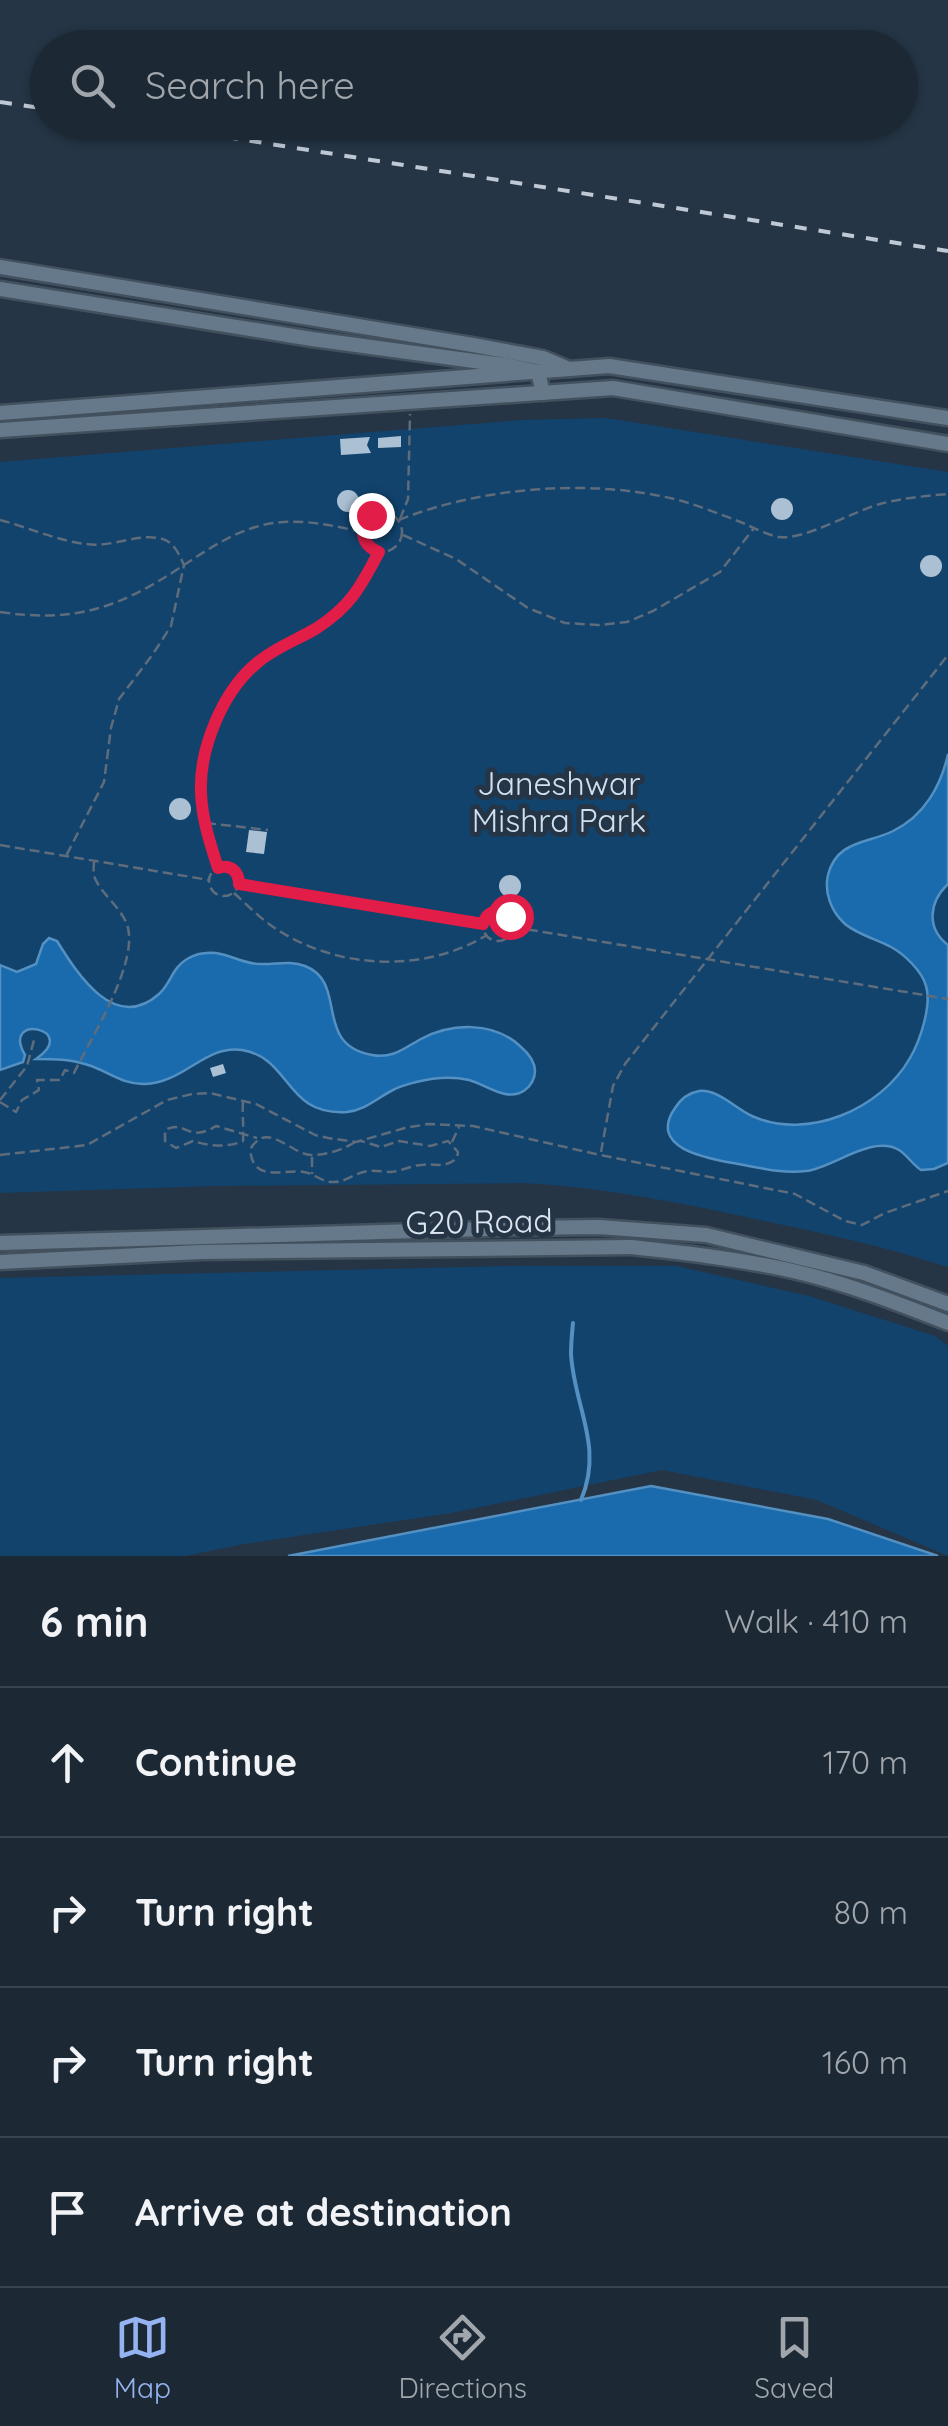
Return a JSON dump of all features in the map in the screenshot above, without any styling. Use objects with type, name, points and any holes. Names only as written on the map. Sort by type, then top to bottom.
[{"type":"street","points":[[0,267],[473,345],[542,358],[570,369]]},
{"type":"street","points":[[0,289],[538,372]]},
{"type":"street","points":[[0,413],[609,366],[948,418]]},
{"type":"street","points":[[570,369],[576,391]]},
{"type":"street","points":[[538,372],[543,393]]},
{"type":"street","points":[[0,430],[614,388],[948,444]]},
{"type":"street","points":[[595,1247],[599,1227]]},
{"type":"street","name":"G20 Road","points":[[0,1243],[599,1227],[706,1235],[864,1273],[948,1304]]},
{"type":"street","name":"G20 Road","points":[[0,1262],[200,1252],[631,1246],[792,1270],[948,1323]]},
{"type":"path","points":[[399,520],[408,500],[410,402]]},
{"type":"path","points":[[399,520],[486,495],[620,490],[678,500],[781,538],[811,531],[880,504],[948,494]]},
{"type":"path","points":[[379,552],[366,543],[362,532],[365,520],[378,512],[394,514],[403,536]]},
{"type":"path","points":[[0,520],[86,544],[160,538],[173,545],[184,565],[171,626],[118,698],[104,782],[66,856]]},
{"type":"path","points":[[0,612],[64,616],[103,607],[137,595],[220,541],[265,524],[314,522],[362,532]]},
{"type":"path","points":[[403,536],[456,559],[528,608],[565,623],[598,626],[628,622],[654,611],[720,572],[754,528]]},
{"type":"path","points":[[218,868],[200,791],[206,751],[233,688],[258,662],[340,611],[361,587],[379,552],[394,548],[403,536]]},
{"type":"path","points":[[600,1155],[613,1086],[625,1064],[948,655]]},
{"type":"path","points":[[205,823],[268,830]]},
{"type":"path","points":[[0,845],[209,880]]},
{"type":"path","points":[[34,1040],[27,1066],[0,1101],[16,1112],[22,1100],[38,1090],[38,1080],[60,1080],[65,1070],[74,1073],[112,997],[129,952],[128,927],[94,876],[94,860]]},
{"type":"path","points":[[223,866],[233,869],[239,884],[234,893],[223,896],[217,894],[209,880],[223,866]]},
{"type":"path","points":[[239,884],[483,924]]},
{"type":"path","points":[[234,893],[269,924],[297,941],[369,962],[446,954],[486,936],[503,940],[512,932],[510,916],[499,910],[488,914],[483,924],[486,936]]},
{"type":"path","points":[[513,926],[948,998]]},
{"type":"path","points":[[0,1155],[87,1145],[167,1100],[210,1093],[256,1104],[315,1135],[381,1146],[399,1140],[430,1146],[448,1141],[458,1152],[446,1166],[420,1164],[390,1172],[368,1170],[329,1182],[304,1172],[278,1174],[256,1166],[251,1148],[258,1138]]},
{"type":"path","points":[[243,1101],[244,1133],[243,1141],[210,1146],[193,1141],[176,1148],[164,1137],[170,1126],[193,1134],[216,1126],[244,1133],[258,1138],[271,1138],[312,1155],[344,1149],[358,1141],[405,1128],[460,1125],[795,1194],[844,1221],[862,1225],[948,1191]]},
{"type":"path","points":[[451,1144],[460,1125]]},
{"type":"path","points":[[202,1132],[203,1144]]},
{"type":"path","points":[[312,1155],[312,1175]]},
{"type":"green space","name":"Janeshwar Mishra Park","points":[[606,418],[948,472],[948,1267],[855,1241],[731,1214],[553,1185],[216,1186],[0,1193],[0,462],[521,420]]},
{"type":"green space","points":[[676,1266],[809,1296],[935,1336],[948,1346],[948,1556],[817,1500],[662,1470],[451,1513],[185,1556],[0,1556],[0,1278]]},
{"type":"shaded area","points":[[948,754],[948,884],[937,899],[933,923],[948,945],[948,1163],[921,1170],[899,1150],[877,1146],[817,1169],[781,1171],[713,1159],[675,1143],[668,1122],[679,1102],[695,1092],[713,1093],[752,1116],[774,1123],[819,1122],[841,1116],[881,1092],[910,1058],[926,1013],[924,980],[896,950],[844,923],[830,901],[827,881],[832,864],[846,849],[893,831],[914,817],[936,788]]},
{"type":"shaded area","points":[[49,938],[57,941],[99,995],[127,1007],[143,1004],[159,994],[182,963],[201,954],[216,953],[254,964],[299,964],[318,974],[326,986],[336,1026],[342,1039],[354,1049],[386,1055],[445,1030],[472,1027],[497,1032],[523,1048],[534,1064],[534,1076],[518,1094],[504,1094],[462,1079],[435,1079],[400,1087],[354,1111],[326,1111],[299,1096],[271,1064],[242,1050],[217,1053],[159,1082],[137,1084],[82,1063],[36,1059],[50,1040],[46,1033],[29,1029],[22,1033],[20,1042],[25,1055],[23,1062],[0,1070],[0,965],[17,972],[36,964]]},
{"type":"shaded area","points":[[651,1486],[828,1519],[938,1556],[288,1556]]},
{"type":"building","points":[[401,436],[401,447],[378,448],[378,438]]},
{"type":"building","points":[[370,437],[367,445],[371,453],[341,455],[340,439]]},
{"type":"building","points":[[344,490],[352,490],[359,501],[352,512],[344,512],[337,505],[337,497]]},
{"type":"building","points":[[778,498],[786,498],[793,509],[786,520],[778,520],[771,513],[771,505]]},
{"type":"building","points":[[927,555],[935,555],[942,566],[935,577],[927,577],[920,570],[920,562]]},
{"type":"building","points":[[180,798],[188,801],[188,817],[180,820],[172,817],[169,809],[172,801]]},
{"type":"building","points":[[249,830],[267,832],[264,854],[246,852]]},
{"type":"building","points":[[510,875],[518,878],[518,894],[510,897],[502,894],[499,886],[502,878]]},
{"type":"building","points":[[223,1064],[226,1073],[213,1077],[210,1068]]},
{"type":"waterway","points":[[573,1323],[573,1373],[590,1462],[581,1500]]},
{"type":"railway","points":[[0,102],[30,106]]},
{"type":"railway","points":[[245,140],[948,251]]},
{"type":"route","points":[[371,515],[365,520],[362,536],[371,549],[379,552],[361,587],[340,611],[317,628],[258,662],[233,688],[216,723],[206,751],[200,791],[206,831],[218,868],[233,869],[239,884],[483,924],[493,911],[510,916]]}]
